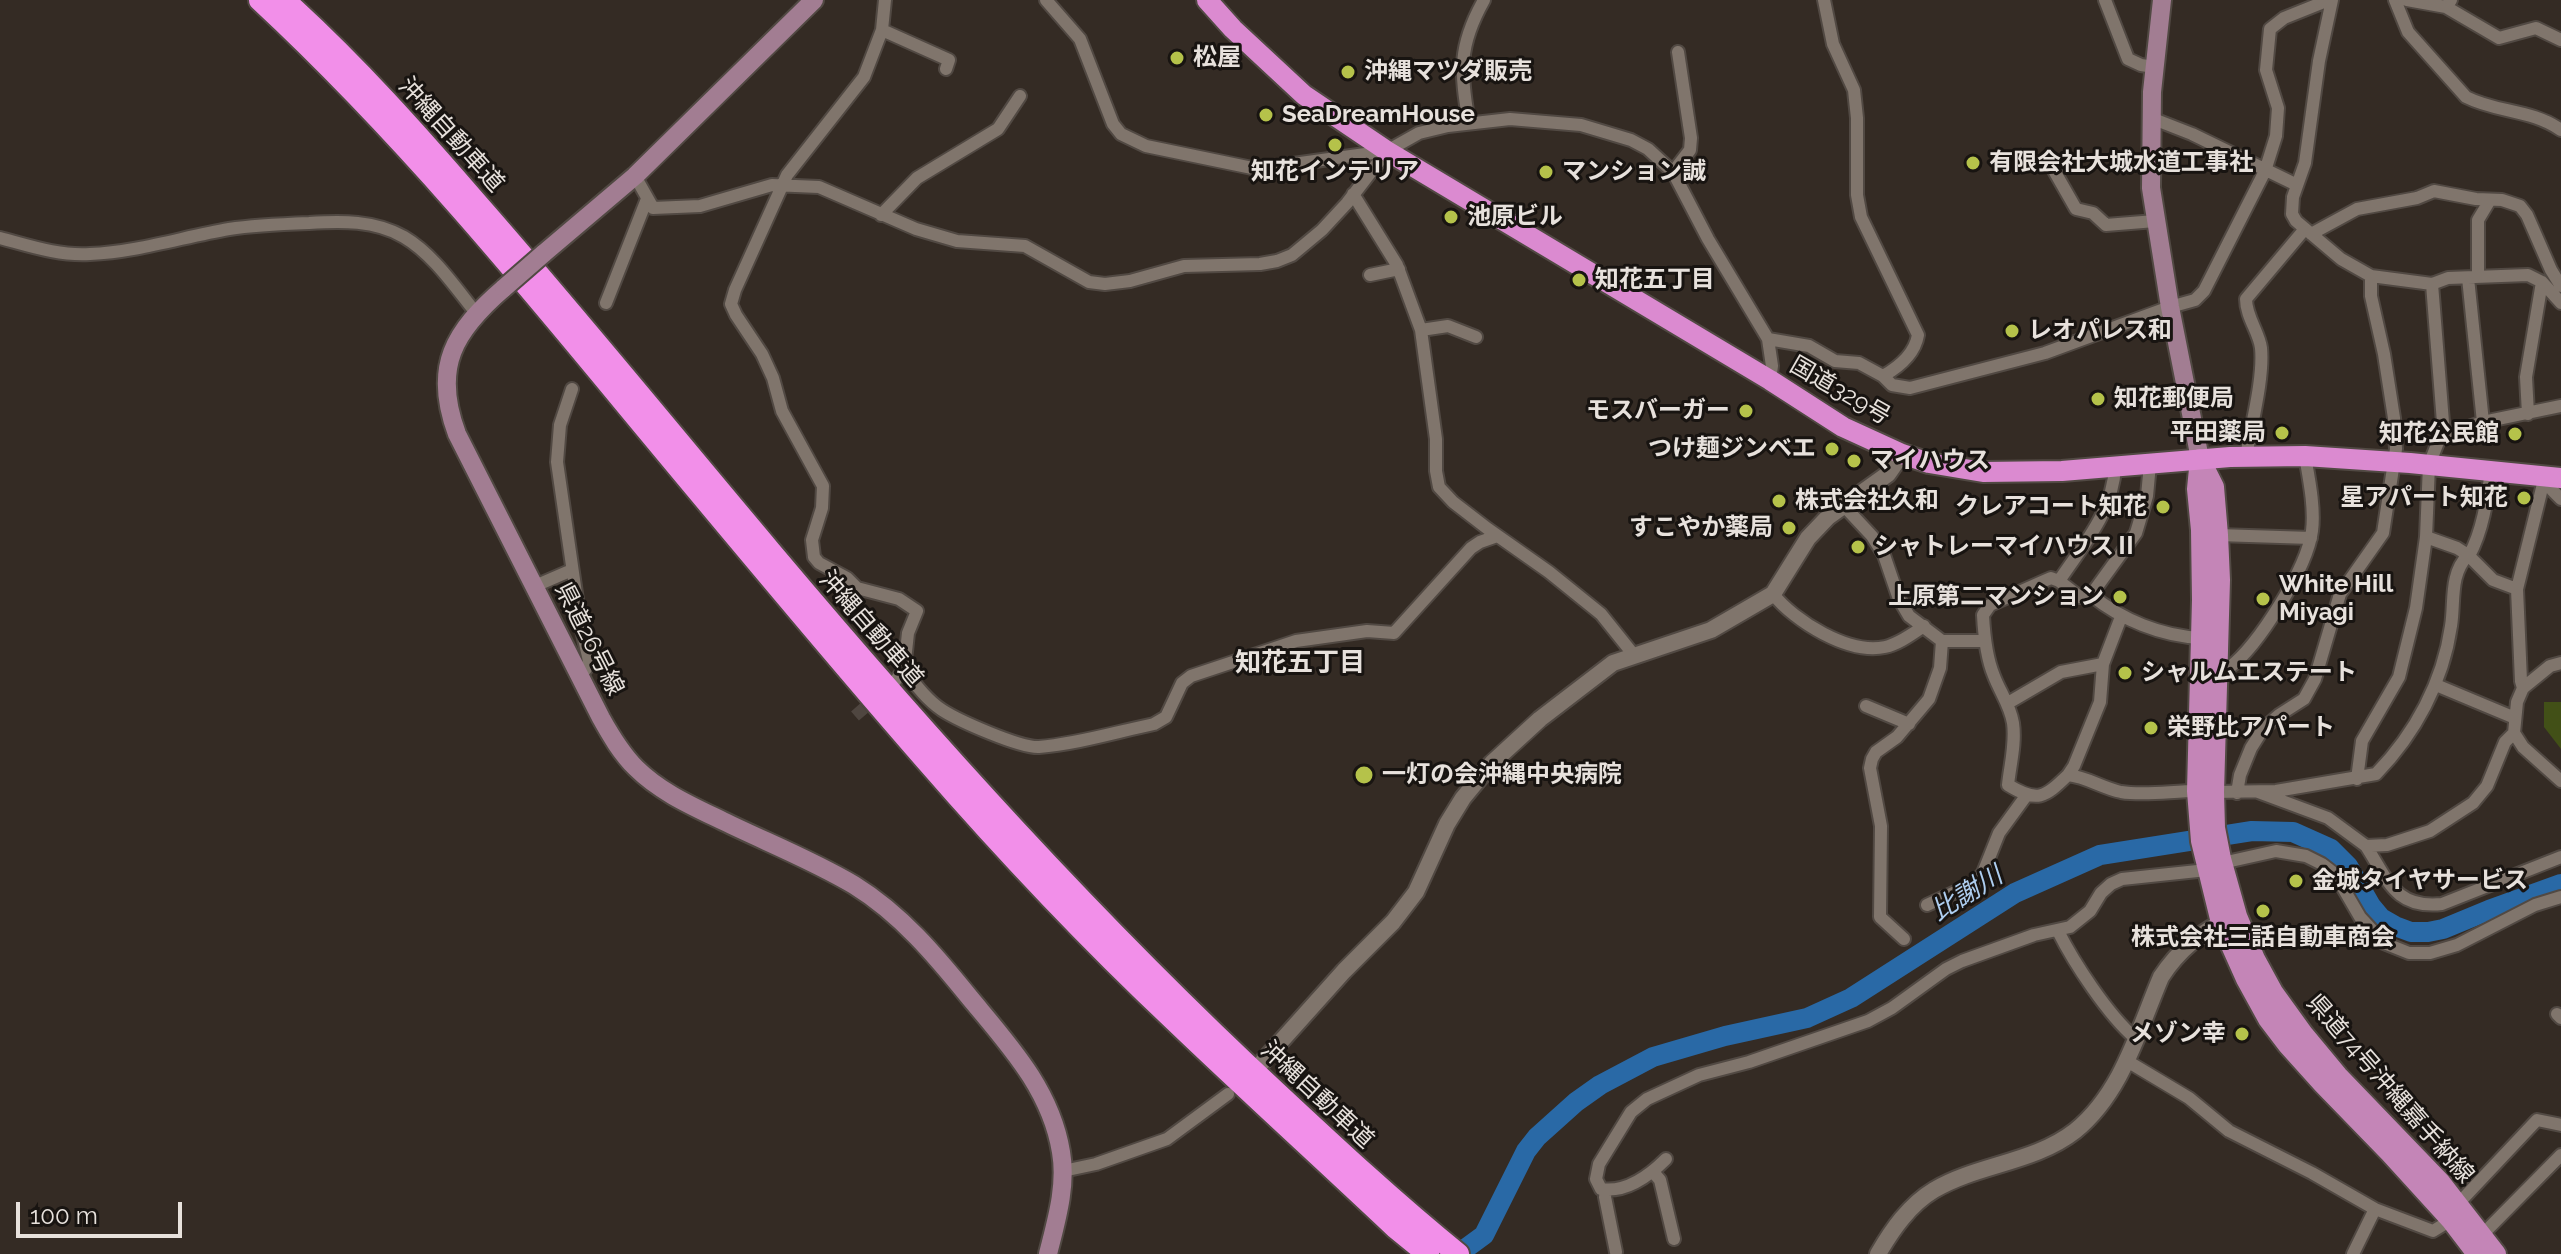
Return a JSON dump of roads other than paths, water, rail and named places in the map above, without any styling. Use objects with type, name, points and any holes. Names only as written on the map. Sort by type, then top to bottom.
[{"type":"highway","name":"沖縄自動車道","points":[[260,0],[306,42],[418,161],[538,297],[756,562],[918,751],[1053,898],[1172,1018],[1400,1219],[1458,1254]]},
{"type":"highway","name":"沖縄自動車道","points":[[284,0],[409,125],[554,291],[942,752],[1066,887],[1400,1219],[1428,1254]]},
{"type":"highway","name":"国道329号","points":[[1207,0],[1233,29],[1304,95],[1387,151],[1770,380],[1843,427],[1902,454],[1929,463],[2008,473],[2200,459],[2305,456],[2553,477]]},
{"type":"main road","name":"県道26号線","points":[[814,0],[635,176],[476,313],[462,331],[450,358],[447,384],[449,409],[457,434],[619,748],[648,779],[689,805],[855,886],[891,911],[934,953],[1018,1056],[1053,1118],[1058,1137],[1063,1171],[1048,1254]]},
{"type":"main road","points":[[2162,0],[2154,67],[2150,179],[2170,307],[2200,459]]},
{"type":"main road","name":"県道74号沖縄嘉手納線","points":[[2200,459],[2214,487],[2220,580],[2217,668],[2205,792]]},
{"type":"main road","name":"県道74号沖縄嘉手納線","points":[[2200,459],[2197,489],[2202,563],[2205,792],[2214,864],[2229,919],[2304,1035],[2338,1076],[2403,1141],[2479,1244],[2496,1254]]},
{"type":"street","points":[[885,0],[882,30],[864,77],[787,175],[731,304],[762,354],[773,378],[782,411],[823,486],[822,508],[812,540],[814,557],[857,588],[899,599],[917,611],[908,633],[904,670],[895,681]]},
{"type":"street","points":[[1046,0],[1080,39],[1113,124],[1121,134],[1146,146],[1257,169],[1387,151],[1419,133],[1510,119],[1581,125],[1631,140],[1648,149],[1673,172],[1708,239],[1768,339],[1772,366],[1770,380]]},
{"type":"street","points":[[1469,123],[1463,76],[1464,49],[1470,25],[1484,0]]},
{"type":"street","points":[[1824,0],[1833,44],[1854,90],[1857,195],[1861,217],[1918,335],[1910,353],[1883,376]]},
{"type":"street","points":[[2105,0],[2128,59],[2154,67]]},
{"type":"street","points":[[1768,339],[1809,346],[1835,361],[1859,363],[1900,388],[1928,384],[2045,353],[2195,300],[2204,291],[2265,171],[2276,136],[2278,108],[2266,70],[2270,29],[2284,18],[2330,0]]},
{"type":"street","points":[[2330,0],[2305,163],[2292,214],[2307,232],[2341,259],[2371,276],[2432,284],[2448,278],[2528,275],[2542,282],[2561,303]]},
{"type":"street","points":[[2395,0],[2408,32],[2466,97],[2547,120],[2561,130]]},
{"type":"street","points":[[2407,0],[2449,4],[2499,38],[2536,28],[2561,40]]},
{"type":"street","points":[[882,30],[949,60],[946,69]]},
{"type":"street","points":[[1673,172],[1690,150],[1691,138],[1678,52]]},
{"type":"street","points":[[881,215],[917,178],[998,129],[1020,96]]},
{"type":"street","points":[[2151,118],[2192,134],[2297,185]]},
{"type":"street","points":[[635,176],[653,208],[700,206],[772,185],[819,187],[916,229],[957,241],[1025,246],[1089,282],[1105,284],[1130,281],[1184,266],[1260,264],[1292,255],[1322,230],[1387,151]]},
{"type":"street","points":[[2052,167],[2076,209],[2093,213],[2106,225],[2155,221]]},
{"type":"street","points":[[2246,457],[2261,347],[2246,299],[2307,232],[2357,209],[2417,198],[2434,191],[2502,200],[2520,206],[2527,215],[2561,286]]},
{"type":"street","points":[[1353,194],[1399,269],[1421,330],[1436,439],[1439,487],[1453,502],[1601,614],[1633,654]]},
{"type":"street","points":[[606,303],[647,199]]},
{"type":"street","points":[[2483,422],[2473,277],[2478,220],[2490,200]]},
{"type":"street","points":[[0,238],[51,251],[93,254],[136,249],[230,229],[329,222],[367,223],[404,237],[416,246],[476,313]]},
{"type":"street","points":[[1370,275],[1399,269]]},
{"type":"street","points":[[2237,793],[2240,775],[2263,729],[2304,699],[2315,679],[2340,594],[2383,533],[2396,449],[2384,354],[2371,296],[2371,276]]},
{"type":"street","points":[[2528,414],[2526,377],[2542,282]]},
{"type":"street","points":[[2432,284],[2444,435]]},
{"type":"street","points":[[1421,330],[1448,326],[1476,337]]},
{"type":"street","points":[[572,389],[560,425],[557,462],[589,661],[586,669],[579,674]]},
{"type":"street","points":[[2357,779],[2362,741],[2399,677],[2416,608],[2426,537],[2429,465],[2440,437],[2483,422],[2561,406]]},
{"type":"street","points":[[1258,1067],[1333,982],[1393,922],[1416,892],[1447,824],[1477,780],[1540,719],[1613,663],[1633,654],[1688,640],[1773,594],[1808,538],[1828,517],[1888,474],[1902,454]]},
{"type":"street","points":[[2217,668],[2229,668],[2255,643],[2306,555],[2313,527],[2305,456]]},
{"type":"street","points":[[2121,617],[2103,664],[2100,702],[2074,766],[2049,792],[2039,797],[2026,796],[2008,785],[2014,742],[2013,725],[2008,703],[1994,678],[1984,641],[1983,615],[1990,605],[2051,578],[2080,597],[2091,595],[2136,533],[2147,496],[2150,464]]},
{"type":"street","points":[[2059,581],[2108,507],[2115,467]]},
{"type":"street","points":[[2068,775],[2126,793],[2237,793],[2376,774],[2412,730],[2436,685],[2451,627],[2454,581],[2463,560],[2475,544],[2491,471]]},
{"type":"street","points":[[2553,477],[2552,490],[2561,499]]},
{"type":"street","points":[[2523,688],[2517,589],[2553,477]]},
{"type":"street","points":[[1844,506],[1872,536],[1884,555],[1899,599],[1909,616],[1942,641],[1984,641]]},
{"type":"street","points":[[2218,535],[2311,538]]},
{"type":"street","points":[[904,670],[928,699],[943,710],[1021,745],[1059,744],[1154,724],[1166,717],[1182,683],[1191,676],[1296,641],[1367,631],[1394,633],[1471,548],[1497,536]]},
{"type":"street","points":[[2426,537],[2457,548],[2493,580],[2517,589]]},
{"type":"street","points":[[535,586],[572,570]]},
{"type":"street","points":[[1984,590],[1990,605]]},
{"type":"street","points":[[1773,594],[1782,606],[1810,626],[1847,644],[1882,648],[1909,637],[1924,626]]},
{"type":"street","points":[[2091,595],[2121,617],[2179,637],[2201,638]]},
{"type":"street","points":[[1904,939],[1880,917],[1881,826],[1870,768],[1876,752],[1897,737],[1929,699],[1940,668],[1942,641]]},
{"type":"street","points":[[2561,663],[2550,666],[2523,688],[2517,702],[2514,733],[2523,747],[2561,781]]},
{"type":"street","points":[[2008,703],[2061,672],[2103,664]]},
{"type":"street","points":[[2436,685],[2515,718]]},
{"type":"street","points":[[1866,706],[1909,724]]},
{"type":"street","points":[[2366,846],[2387,845],[2430,831],[2473,803],[2487,786],[2505,742],[2514,733]]},
{"type":"street","points":[[2258,792],[2328,818],[2366,846],[2402,898],[2413,904],[2442,904],[2561,857]]},
{"type":"street","points":[[1927,905],[1975,883],[1983,873],[1999,833],[2026,796]]},
{"type":"street","points":[[1666,1159],[1653,1172],[1634,1183],[1606,1190],[1601,1189],[1596,1179],[1599,1164],[1631,1112],[1647,1099],[1699,1075],[1749,1062],[1868,1021],[1962,961],[2034,935],[2058,931],[2079,921],[2090,911],[2101,893],[2122,879],[2276,851],[2306,856],[2335,874],[2360,917],[2384,943],[2409,953],[2430,953],[2457,945],[2535,905],[2561,897]]},
{"type":"street","points":[[1878,1254],[1914,1205],[1933,1191],[1958,1179],[2027,1156],[2075,1130],[2097,1109],[2115,1085],[2161,977],[2170,964],[2198,936],[2229,919]]},
{"type":"street","points":[[2058,931],[2082,971],[2135,1038]]},
{"type":"street","points":[[2127,1061],[2189,1098],[2229,1131],[2375,1209],[2433,1231],[2537,1120],[2561,1125]]},
{"type":"street","points":[[1063,1171],[1096,1164],[1167,1139],[1228,1094]]},
{"type":"street","points":[[2479,1244],[2561,1155]]},
{"type":"street","points":[[1653,1172],[1660,1180],[1674,1239]]},
{"type":"street","points":[[1606,1190],[1616,1252]]},
{"type":"street","points":[[2353,1254],[2375,1209]]},
{"type":"waterway","name":"比謝川","points":[[1458,1254],[1484,1235],[1526,1151],[1537,1137],[1600,1085],[1653,1057],[1725,1036],[1807,1018],[1851,998],[2015,893],[2100,855],[2252,831],[2293,832],[2331,849],[2348,866],[2381,918],[2411,932],[2443,929],[2561,884]]},
{"type":"tunnel","points":[[855,716],[877,697]]},
{"type":"place","name":"松屋","points":[[1177,58]]},
{"type":"place","name":"沖縄マツダ販売","points":[[1348,72]]},
{"type":"place","name":"SeaDreamHouse","points":[[1266,115]]},
{"type":"place","name":"知花インテリア","points":[[1335,145]]},
{"type":"place","name":"有限会社大城水道工事社","points":[[1973,163]]},
{"type":"place","name":"マンション誠","points":[[1546,172]]},
{"type":"place","name":"池原ビル","points":[[1451,217]]},
{"type":"place","name":"知花五丁目","points":[[1579,280]]},
{"type":"place","name":"レオパレス和","points":[[2012,331]]},
{"type":"place","name":"知花郵便局","points":[[2098,399]]},
{"type":"place","name":"モスバーガー","points":[[1746,411]]},
{"type":"place","name":"平田薬局","points":[[2282,433]]},
{"type":"place","name":"知花公民館","points":[[2515,434]]},
{"type":"place","name":"つけ麺ジンベエ","points":[[1832,449]]},
{"type":"place","name":"マイハウス","points":[[1854,461]]},
{"type":"place","name":"星アパート知花","points":[[2524,498]]},
{"type":"place","name":"株式会社久和","points":[[1779,501]]},
{"type":"place","name":"クレアコート知花","points":[[2163,507]]},
{"type":"place","name":"すこやか薬局","points":[[1789,528]]},
{"type":"place","name":"シャトレーマイハウスⅡ","points":[[1858,547]]},
{"type":"place","name":"上原第二マンション","points":[[2120,597]]},
{"type":"place","name":"White Hill Miyagi","points":[[2263,599]]},
{"type":"place","name":"シャルムエステート","points":[[2125,673]]},
{"type":"place","name":"栄野比アパート","points":[[2151,728]]},
{"type":"place","name":"一灯の会沖縄中央病院","points":[[1364,775]]},
{"type":"place","name":"金城タイヤサービス","points":[[2296,881]]},
{"type":"place","name":"株式会社三話自動車商会","points":[[2263,911]]},
{"type":"place","name":"メゾン幸","points":[[2242,1034]]},
{"type":"district","name":"知花五丁目","points":[[1300,663]]}]
